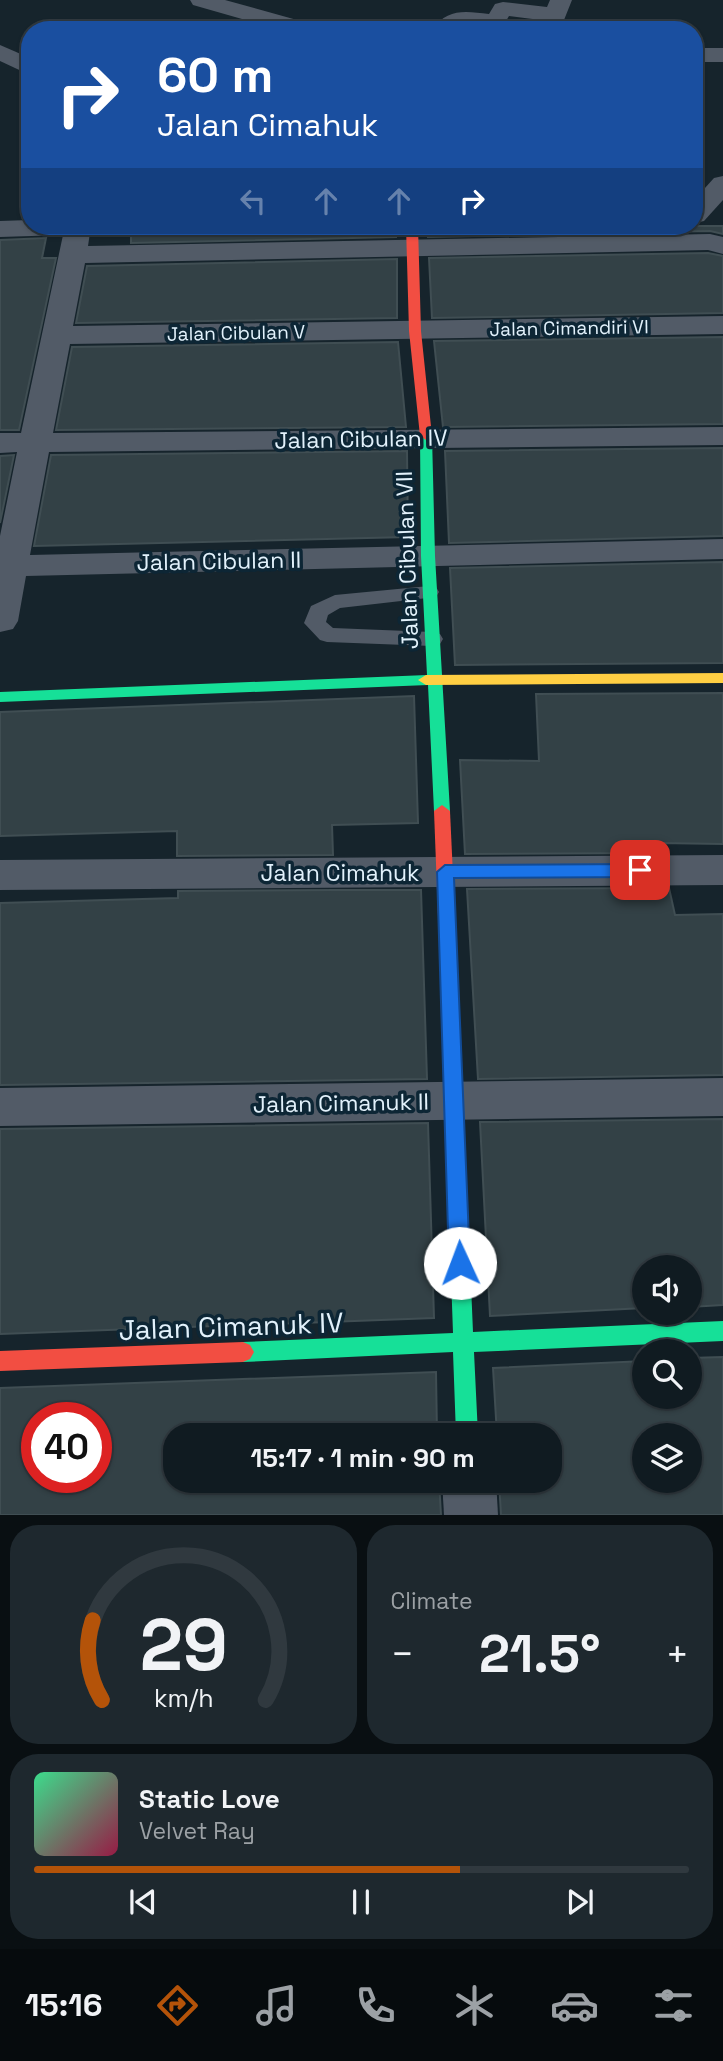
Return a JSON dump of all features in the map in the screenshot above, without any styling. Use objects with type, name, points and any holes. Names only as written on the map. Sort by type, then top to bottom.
[{"type":"street","points":[[201,0],[275,21]]},
{"type":"street","points":[[452,21],[456,17],[495,21],[503,9],[557,15]]},
{"type":"street","points":[[0,52],[21,63]]},
{"type":"street","points":[[703,55],[723,55]]},
{"type":"street","points":[[703,208],[723,184]]},
{"type":"street","points":[[703,222],[723,233]]},
{"type":"street","points":[[0,229],[21,228]]},
{"type":"street","points":[[0,621],[76,235]]},
{"type":"street","points":[[72,255],[412,236],[710,242],[723,246]]},
{"type":"street","name":"Jalan Cibulan VII","points":[[412,236],[415,331],[426,439],[429,592],[445,872],[466,1423]]},
{"type":"street","name":"Jalan Cimandiri VI","points":[[415,331],[723,325]]},
{"type":"street","name":"Jalan Cibulan V","points":[[57,335],[415,331]]},
{"type":"street","name":"Jalan Cibulan IV","points":[[0,443],[723,436]]},
{"type":"street","name":"Jalan Cibulan II","points":[[11,566],[723,549]]},
{"type":"street","points":[[0,697],[434,680],[723,678]]},
{"type":"street","name":"Jalan Cimahuk","points":[[0,875],[723,870]]},
{"type":"street","name":"Jalan Cimanuk II","points":[[0,1107],[723,1097]]},
{"type":"street","name":"Jalan Cimanuk IV","points":[[0,1361],[463,1344],[723,1331]]},
{"type":"street","points":[[470,1493],[471,1515]]},
{"type":"lane","points":[[429,592],[335,602],[318,611],[315,623],[327,635],[432,639]]},
{"type":"building","points":[[703,226],[723,226],[723,234],[703,231]]},
{"type":"building","points":[[131,235],[396,235],[396,237],[131,243]]},
{"type":"building","points":[[428,235],[522,235],[428,237]]},
{"type":"building","points":[[46,238],[42,258],[56,258],[19,430],[0,430],[0,240]]},
{"type":"building","points":[[708,253],[723,256],[723,313],[432,318],[429,258]]},
{"type":"building","points":[[397,259],[397,318],[76,323],[87,266]]},
{"type":"building","points":[[723,337],[723,424],[443,427],[434,341]]},
{"type":"building","points":[[398,342],[406,427],[56,430],[72,347]]},
{"type":"building","points":[[723,448],[723,536],[449,543],[445,451]]},
{"type":"building","points":[[407,451],[408,537],[34,546],[51,455]]},
{"type":"building","points":[[14,455],[0,523],[0,456]]},
{"type":"building","points":[[723,562],[723,663],[455,665],[450,568]]},
{"type":"building","points":[[723,693],[723,844],[660,843],[662,853],[465,854],[460,760],[539,761],[536,694]]},
{"type":"building","points":[[414,696],[418,823],[332,825],[333,855],[177,856],[177,831],[0,836],[0,712]]},
{"type":"building","points":[[669,888],[675,915],[723,914],[723,1075],[478,1079],[467,889]]},
{"type":"building","points":[[421,890],[427,1079],[0,1085],[0,903],[178,898],[178,891]]},
{"type":"building","points":[[723,1119],[723,1305],[702,1306],[702,1255],[632,1255],[632,1309],[490,1316],[480,1122]]},
{"type":"building","points":[[428,1123],[434,1318],[0,1334],[0,1129]]},
{"type":"building","points":[[723,1357],[723,1515],[501,1515],[500,1493],[562,1493],[562,1423],[496,1423],[493,1368],[632,1362],[632,1409],[702,1409],[702,1358]]},
{"type":"building","points":[[436,1372],[437,1423],[163,1423],[163,1493],[440,1493],[441,1515],[0,1515],[0,1388]]},
{"type":"traffic: fast","points":[[426,436],[428,556],[442,811]]},
{"type":"traffic: fast","points":[[0,697],[426,680]]},
{"type":"traffic: fast","points":[[452,1048],[467,1423]]},
{"type":"traffic: fast","points":[[243,1352],[723,1331]]},
{"type":"traffic: slow","points":[[426,680],[723,678]]},
{"type":"traffic: jam","points":[[412,235],[415,331],[426,436]]},
{"type":"traffic: jam","points":[[442,811],[452,1048]]},
{"type":"traffic: jam","points":[[0,1361],[243,1352]]},
{"type":"route","points":[[460,1263],[445,872],[640,870]]}]
